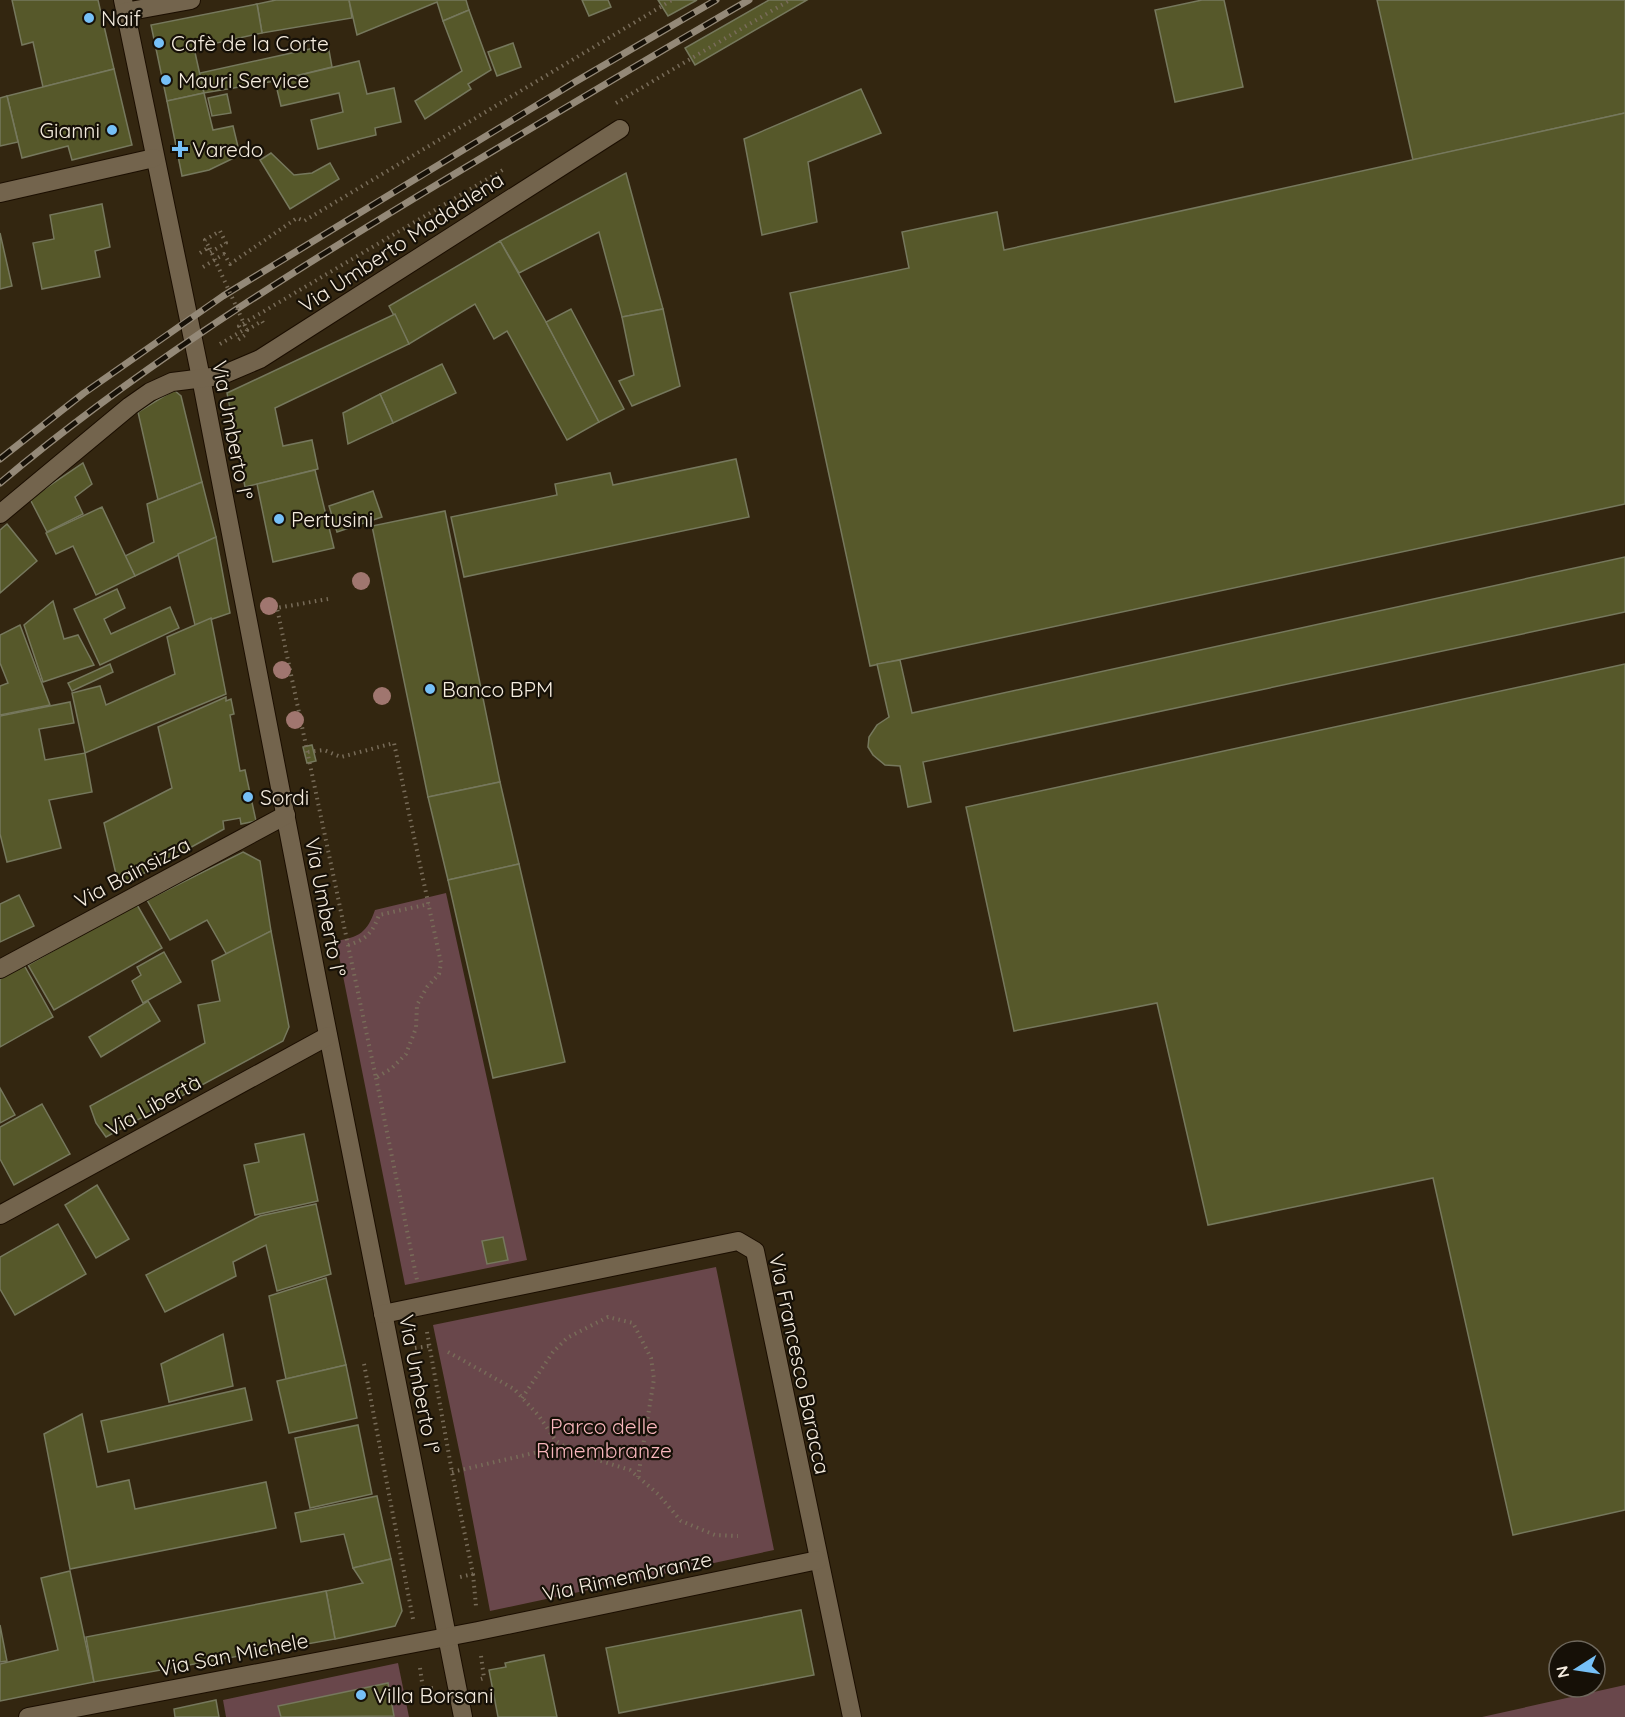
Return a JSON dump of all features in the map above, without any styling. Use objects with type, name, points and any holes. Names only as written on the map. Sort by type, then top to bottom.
[{"type":"street","points":[[124,6],[191,0]]},
{"type":"street","name":"Via Umberto I°","points":[[124,6],[201,378],[463,1717]]},
{"type":"street","name":"Via Umberto Maddalena","points":[[0,514],[136,402],[172,382],[220,376],[260,359],[620,129]]},
{"type":"street","points":[[0,193],[154,158]]},
{"type":"street","name":"Via Bainsizza","points":[[0,969],[286,815]]},
{"type":"street","name":"Via Libertà","points":[[0,1215],[328,1036]]},
{"type":"street","name":"Via Francesco Baracca","points":[[383,1314],[738,1241],[755,1251],[852,1717]]},
{"type":"street","name":"Via Rimembranze","points":[[446,1635],[818,1560]]},
{"type":"street","name":"Via San Michele","points":[[28,1717],[446,1635]]},
{"type":"path","points":[[224,254],[230,264],[291,221],[297,218],[304,220],[672,0]]},
{"type":"path","points":[[200,253],[210,249],[226,243],[220,231],[205,240],[210,249],[247,330],[235,342]]},
{"type":"path","points":[[210,249],[219,257]]},
{"type":"path","points":[[328,598],[277,608],[423,1307],[452,1472],[473,1574],[407,1587]]},
{"type":"path","points":[[308,752],[324,750],[341,757],[394,743],[429,904],[441,963],[439,974],[427,987],[417,1005],[416,1028],[406,1054],[392,1068],[376,1078]]},
{"type":"path","points":[[348,945],[359,942],[374,930],[380,915],[429,904]]},
{"type":"path","points":[[522,1398],[553,1352],[567,1338],[608,1317],[633,1323],[651,1358],[654,1379],[638,1478]]},
{"type":"path","points":[[448,1352],[514,1389],[539,1416],[556,1441],[575,1453],[630,1470],[658,1494],[681,1521],[715,1534],[738,1536]]},
{"type":"path","points":[[452,1472],[564,1446]]},
{"type":"green space","points":[[446,893],[527,1260],[405,1285],[336,941],[361,933],[369,924],[375,910]]},
{"type":"green space","name":"Parco delle Rimembranze","points":[[716,1267],[774,1550],[490,1611],[433,1325]]},
{"type":"green space","points":[[398,1663],[409,1717],[226,1717],[223,1700]]},
{"type":"green space","points":[[1625,1685],[1625,1717],[1482,1717],[1562,1699],[1607,1699],[1607,1689]]},
{"type":"building","points":[[12,0],[98,0],[114,69],[43,87],[33,42],[22,45]]},
{"type":"building","points":[[276,0],[349,0],[352,18],[262,33],[257,4]]},
{"type":"building","points":[[349,0],[466,0],[469,10],[443,21],[437,2],[357,35]]},
{"type":"building","points":[[582,0],[608,0],[611,7],[589,16]]},
{"type":"building","points":[[658,0],[697,0],[668,16]]},
{"type":"building","points":[[769,0],[807,0],[695,65],[685,48]]},
{"type":"building","points":[[1202,0],[1224,0],[1243,87],[1175,102],[1155,10]]},
{"type":"building","points":[[1377,0],[1625,0],[1625,113],[1413,160]]},
{"type":"building","points":[[257,4],[262,33],[194,48],[204,93],[167,101],[151,25]]},
{"type":"building","points":[[469,10],[491,70],[468,84],[471,89],[425,119],[415,101],[462,71],[443,21]]},
{"type":"building","points":[[513,43],[521,67],[497,76],[488,52]]},
{"type":"building","points":[[328,45],[332,67],[275,81],[204,93],[200,73]]},
{"type":"building","points":[[359,61],[367,94],[394,88],[401,122],[375,128],[376,135],[318,149],[311,120],[343,112],[339,93],[281,106],[275,81]]},
{"type":"building","points":[[114,69],[132,145],[72,160],[68,146],[22,158],[7,96]]},
{"type":"building","points":[[861,89],[881,133],[808,162],[817,222],[762,235],[744,139]]},
{"type":"building","points":[[204,93],[213,130],[233,126],[240,155],[209,170],[182,176],[167,101]]},
{"type":"building","points":[[227,94],[231,113],[212,116],[208,98]]},
{"type":"building","points":[[7,96],[18,142],[0,146],[0,98]]},
{"type":"building","points":[[1625,113],[1625,504],[870,666],[790,293],[909,268],[902,232],[997,212],[1004,250]]},
{"type":"building","points":[[271,153],[294,175],[312,173],[330,163],[339,179],[290,209],[260,160]]},
{"type":"building","points":[[626,173],[663,309],[622,317],[599,232],[519,273],[500,241]]},
{"type":"building","points":[[102,204],[110,247],[95,251],[100,277],[42,289],[33,243],[54,239],[50,215]]},
{"type":"building","points":[[0,233],[12,286],[0,289]]},
{"type":"building","points":[[500,241],[599,422],[567,440],[507,331],[494,339],[475,304],[409,344],[389,306]]},
{"type":"building","points":[[571,309],[624,409],[599,422],[546,322]]},
{"type":"building","points":[[663,309],[680,386],[632,406],[619,381],[634,375],[622,317]]},
{"type":"building","points":[[395,314],[409,344],[275,408],[283,446],[312,440],[318,469],[245,487],[227,393]]},
{"type":"building","points":[[442,364],[456,393],[393,423],[380,394]]},
{"type":"building","points":[[174,390],[181,396],[202,482],[158,500],[138,412]]},
{"type":"building","points":[[380,394],[393,423],[348,444],[343,413]]},
{"type":"building","points":[[736,459],[749,517],[464,577],[451,517],[557,495],[555,484],[610,473],[613,485]]},
{"type":"building","points":[[83,463],[92,484],[75,497],[83,514],[47,532],[30,499]]},
{"type":"building","points":[[315,470],[334,548],[273,562],[257,484]]},
{"type":"building","points":[[202,482],[216,537],[135,576],[125,556],[154,542],[147,504]]},
{"type":"building","points":[[373,491],[382,517],[337,532],[329,506]]},
{"type":"building","points":[[102,507],[135,576],[96,595],[73,546],[56,554],[46,533]]},
{"type":"building","points":[[445,511],[500,782],[428,797],[372,526]]},
{"type":"building","points":[[7,524],[37,561],[0,593],[0,530]]},
{"type":"building","points":[[216,537],[230,613],[195,625],[178,554]]},
{"type":"building","points":[[1625,557],[1625,612],[923,762],[931,802],[908,807],[900,766],[885,765],[873,755],[868,747],[869,737],[877,725],[889,717],[877,664],[900,660],[912,713]]},
{"type":"building","points":[[117,589],[125,608],[104,619],[111,634],[170,607],[179,628],[100,665],[74,609]]},
{"type":"building","points":[[53,601],[64,639],[78,635],[94,665],[43,682],[24,625]]},
{"type":"building","points":[[211,618],[226,694],[85,753],[72,693],[100,686],[106,705],[175,674],[167,637]]},
{"type":"building","points":[[20,625],[50,705],[0,715],[0,686],[8,683],[0,663],[0,635]]},
{"type":"building","points":[[110,664],[113,672],[72,691],[68,683]]},
{"type":"building","points":[[1625,664],[1625,1510],[1513,1535],[1433,1178],[1208,1225],[1157,1003],[1014,1031],[966,807]]},
{"type":"building","points":[[226,697],[226,701],[231,699],[234,714],[230,715],[240,771],[245,770],[256,821],[241,824],[240,818],[223,821],[224,829],[119,887],[104,823],[172,788],[158,727]]},
{"type":"building","points":[[70,702],[74,723],[39,729],[45,760],[85,753],[92,792],[49,800],[61,848],[7,862],[0,834],[0,716]]},
{"type":"building","points":[[312,745],[316,761],[307,763],[303,747]]},
{"type":"building","points":[[500,782],[519,864],[448,880],[428,797]]},
{"type":"building","points":[[243,852],[260,861],[271,931],[227,955],[207,920],[170,940],[147,900]]},
{"type":"building","points":[[519,864],[565,1062],[493,1078],[448,880]]},
{"type":"building","points":[[19,895],[34,926],[0,942],[0,904]]},
{"type":"building","points":[[136,903],[162,948],[54,1010],[28,965]]},
{"type":"building","points":[[271,931],[289,1027],[283,1041],[106,1137],[96,1123],[90,1106],[205,1043],[198,1005],[220,1001],[212,961]]},
{"type":"building","points":[[164,952],[181,982],[143,1003],[132,981],[141,975],[137,967]]},
{"type":"building","points":[[24,965],[53,1017],[0,1047],[0,979]]},
{"type":"building","points":[[148,1001],[160,1021],[101,1057],[89,1037]]},
{"type":"building","points":[[0,1088],[15,1115],[0,1123]]},
{"type":"building","points":[[42,1104],[70,1154],[14,1185],[0,1159],[0,1127]]},
{"type":"building","points":[[304,1134],[318,1201],[255,1215],[244,1165],[259,1162],[255,1144]]},
{"type":"building","points":[[97,1185],[129,1239],[96,1258],[65,1205]]},
{"type":"building","points":[[316,1204],[331,1274],[277,1291],[266,1245],[233,1262],[236,1276],[165,1312],[146,1275],[260,1216]]},
{"type":"building","points":[[58,1224],[86,1274],[15,1315],[0,1289],[0,1257]]},
{"type":"building","points":[[503,1237],[508,1260],[487,1264],[482,1241]]},
{"type":"building","points":[[326,1278],[346,1365],[286,1379],[269,1296]]},
{"type":"building","points":[[223,1334],[233,1386],[169,1402],[161,1364]]},
{"type":"building","points":[[346,1365],[357,1418],[289,1433],[277,1381]]},
{"type":"building","points":[[245,1388],[252,1420],[108,1452],[101,1421]]},
{"type":"building","points":[[82,1414],[97,1487],[129,1480],[135,1509],[266,1482],[276,1528],[70,1569],[44,1434]]},
{"type":"building","points":[[358,1425],[372,1494],[310,1508],[295,1438]]},
{"type":"building","points":[[377,1496],[391,1559],[353,1568],[344,1534],[301,1542],[295,1513]]},
{"type":"building","points":[[391,1559],[402,1611],[395,1626],[335,1639],[326,1591],[363,1583],[353,1568]]},
{"type":"building","points":[[70,1571],[94,1682],[0,1701],[0,1664],[58,1650],[41,1578]]},
{"type":"building","points":[[326,1591],[335,1639],[94,1682],[86,1637]]},
{"type":"building","points":[[801,1610],[814,1675],[619,1713],[606,1648]]},
{"type":"building","points":[[0,1625],[7,1661],[0,1662]]},
{"type":"building","points":[[544,1655],[557,1717],[498,1717],[489,1670],[506,1667],[505,1663]]},
{"type":"building","name":"Villa Borsani","points":[[388,1683],[394,1716],[281,1717],[278,1706]]},
{"type":"building","points":[[216,1700],[219,1717],[175,1717],[174,1709]]},
{"type":"railway","points":[[0,459],[84,393],[223,296],[575,82],[716,0]]},
{"type":"railway","points":[[0,483],[100,404],[203,331],[418,196],[749,0]]},
{"type":"place","name":"Naif","points":[[89,18]]},
{"type":"place","name":"Cafè de la Corte","points":[[159,43]]},
{"type":"place","name":"Mauri Service","points":[[166,80]]},
{"type":"place","name":"Gianni","points":[[112,130]]},
{"type":"place","name":"Varedo","points":[[180,149]]},
{"type":"place","name":"Pertusini","points":[[279,519]]},
{"type":"place","name":"Banco BPM","points":[[430,689]]},
{"type":"place","name":"Sordi","points":[[248,797]]},
{"type":"place","name":"Villa Borsani","points":[[361,1695]]}]
